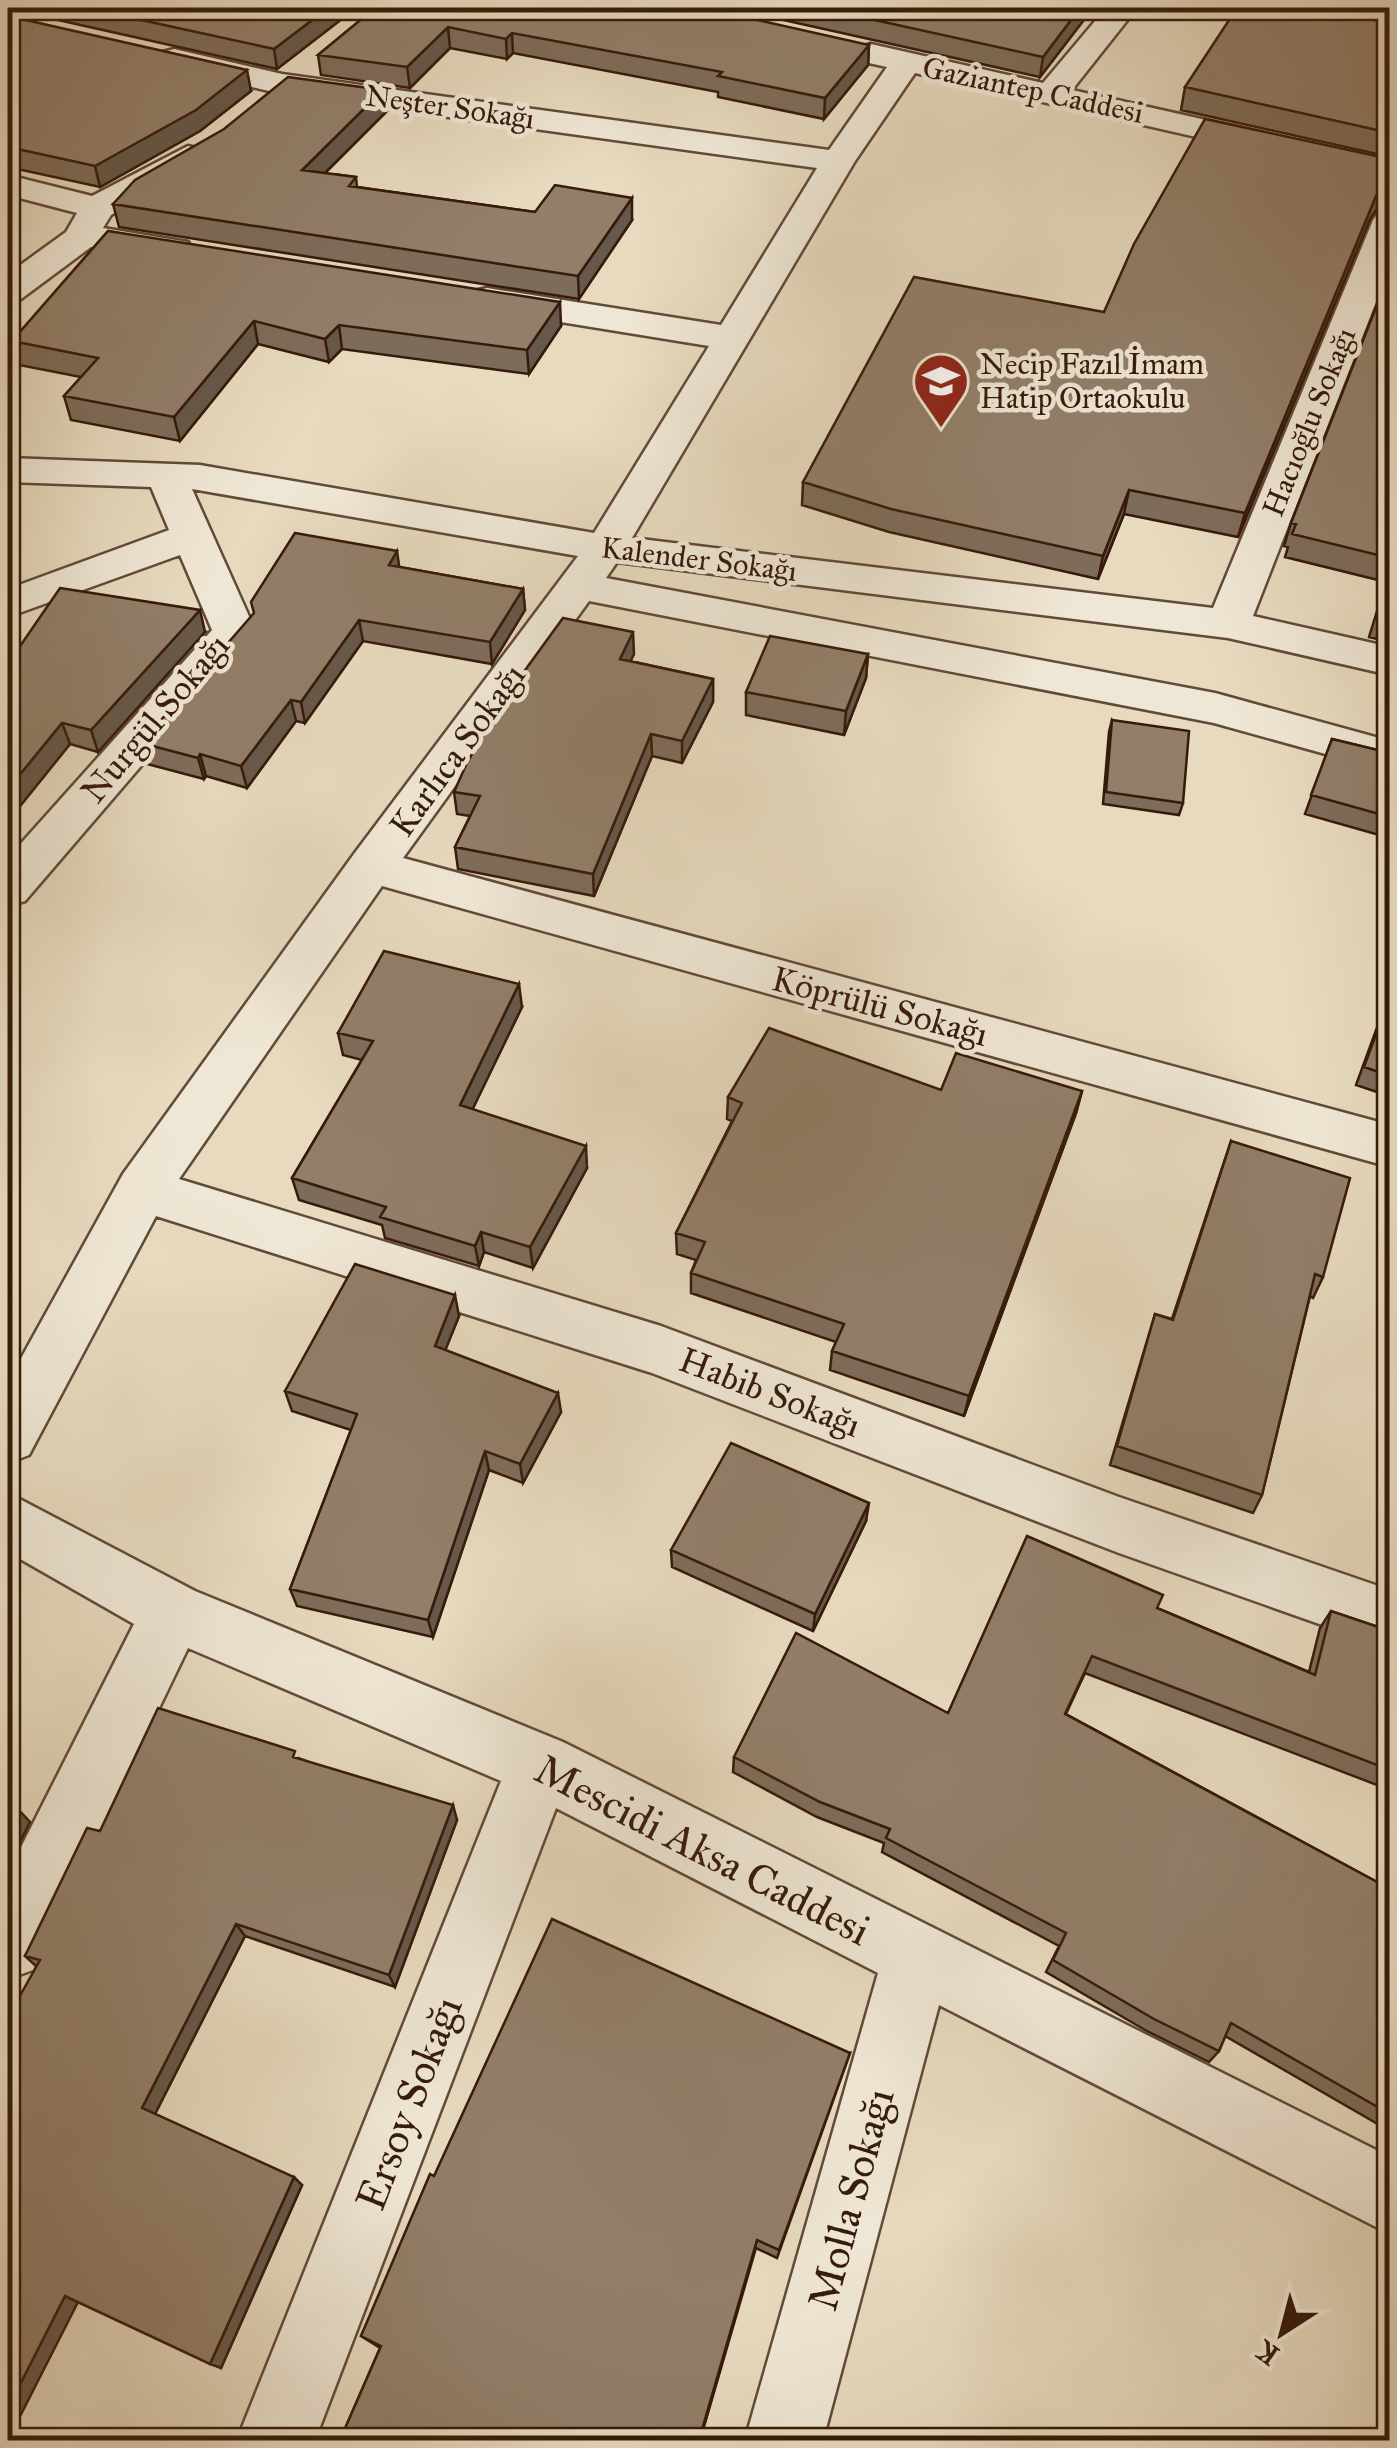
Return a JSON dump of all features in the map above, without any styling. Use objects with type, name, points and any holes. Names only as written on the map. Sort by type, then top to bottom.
[{"type":"street","points":[[1052,92],[1122,8]]},
{"type":"street","name":"Gaziantep Caddesi","points":[[849,48],[1390,171]]},
{"type":"street","name":"Neşter Sokağı","points":[[136,51],[282,84],[838,160]]},
{"type":"street","points":[[254,107],[324,51]]},
{"type":"street","name":"Karlıca Sokağı","points":[[8,1437],[142,1190],[371,866],[606,548],[838,160],[906,62]]},
{"type":"street","points":[[8,291],[89,222],[214,141]]},
{"type":"street","points":[[8,186],[89,222],[200,254]]},
{"type":"street","name":"Hacıoğlu Sokağı","points":[[1228,624],[1390,220]]},
{"type":"street","points":[[456,294],[732,338]]},
{"type":"street","name":"Kalender Sokağı","points":[[8,470],[200,477],[606,548],[1228,624],[1390,661]]},
{"type":"street","name":"Nurgül Sokağı","points":[[8,888],[234,632],[166,476]]},
{"type":"street","points":[[8,604],[193,536]]},
{"type":"street","points":[[578,586],[1215,708],[1390,757]]},
{"type":"street","name":"Köprülü Sokağı","points":[[371,866],[1390,1146]]},
{"type":"street","name":"Habib Sokağı","points":[[142,1190],[661,1350],[1119,1525],[1390,1620]]},
{"type":"street","name":"Mescidi Aksa Caddesi","points":[[8,1522],[173,1612],[540,1765],[1390,2197]]},
{"type":"street","points":[[8,1945],[173,1612]]},
{"type":"street","name":"Ersoy Sokağı","points":[[276,2440],[540,1765]]},
{"type":"street","name":"Molla Sokağı","points":[[784,2440],[917,1956]]},
{"type":"building","points":[[86,8],[328,8],[274,49]]},
{"type":"building","points":[[375,8],[704,8],[869,45],[825,98],[718,76],[722,72],[512,33],[506,39],[448,27],[407,67],[318,55]]},
{"type":"building","points":[[820,8],[1080,8],[1043,57]]},
{"type":"building","points":[[1237,8],[1310,8],[1390,23],[1390,133],[1185,87]]},
{"type":"building","points":[[8,16],[247,70],[196,110],[95,166],[8,147]]},
{"type":"building","points":[[288,77],[383,90],[302,170],[356,177],[349,186],[535,212],[555,185],[632,198],[578,276],[113,204],[135,180],[224,129]]},
{"type":"building","points":[[1205,119],[1390,159],[1390,186],[1376,196],[1245,513],[1129,490],[1103,556],[891,509],[803,482],[914,277],[1104,312],[1134,244]]},
{"type":"building","points":[[108,231],[560,302],[527,350],[339,325],[325,339],[254,321],[174,417],[64,396],[98,358],[12,341]]},
{"type":"building","points":[[1390,272],[1390,558],[1292,534],[1296,524],[1291,523]]},
{"type":"building","points":[[295,533],[397,551],[389,565],[523,589],[490,642],[359,620],[301,702],[291,700],[241,766],[141,743],[254,613],[251,602]]},
{"type":"building","points":[[1390,572],[1390,617],[1377,614]]},
{"type":"building","points":[[60,588],[200,610],[91,730],[62,723],[8,789],[8,650],[16,652]]},
{"type":"building","points":[[563,618],[633,632],[620,659],[713,679],[682,741],[651,734],[593,874],[455,847],[480,796],[454,792],[466,765],[494,713]]},
{"type":"building","points":[[770,636],[868,654],[846,711],[746,692]]},
{"type":"building","points":[[1112,720],[1189,731],[1183,803],[1106,792]]},
{"type":"building","points":[[1332,739],[1390,753],[1390,817],[1311,795]]},
{"type":"building","points":[[384,951],[519,984],[460,1105],[586,1146],[530,1247],[481,1232],[475,1246],[380,1217],[386,1207],[292,1178],[373,1041],[338,1033]]},
{"type":"building","points":[[1390,996],[1390,1076],[1364,1067]]},
{"type":"building","points":[[769,1028],[941,1090],[956,1053],[1082,1091],[969,1396],[832,1351],[844,1324],[691,1273],[705,1242],[676,1233],[742,1103],[728,1097]]},
{"type":"building","points":[[1231,1141],[1350,1178],[1323,1277],[1315,1274],[1262,1495],[1117,1446],[1155,1314],[1173,1320]]},
{"type":"building","points":[[355,1264],[455,1295],[435,1346],[558,1393],[520,1464],[485,1451],[428,1620],[290,1589],[357,1414],[285,1391]]},
{"type":"building","points":[[731,1443],[869,1503],[815,1614],[671,1550]]},
{"type":"building","points":[[1027,1536],[1163,1595],[1157,1608],[1315,1675],[1331,1611],[1390,1631],[1390,1770],[1092,1656],[1065,1714],[1390,1889],[1390,2114],[1231,2023],[1219,2051],[1154,2019],[1053,1960],[1066,1933],[886,1838],[890,1829],[820,1802],[734,1757],[796,1633],[948,1713]]},
{"type":"building","points":[[158,1708],[295,1751],[293,1757],[453,1805],[389,1975],[236,1924],[142,2108],[294,2177],[210,2364],[65,2296],[8,2408],[8,2017],[40,1960],[25,1956],[87,1828],[100,1831]]},
{"type":"building","points":[[8,1805],[17,1808],[8,1826]]},
{"type":"building","points":[[552,1919],[850,2053],[779,2250],[757,2240],[699,2440],[340,2440],[381,2346],[361,2336],[430,2174],[434,2176]]},
{"type":"place","name":"Necip Fazıl İmam Hatip Ortaokulu","points":[[941,430]]}]
